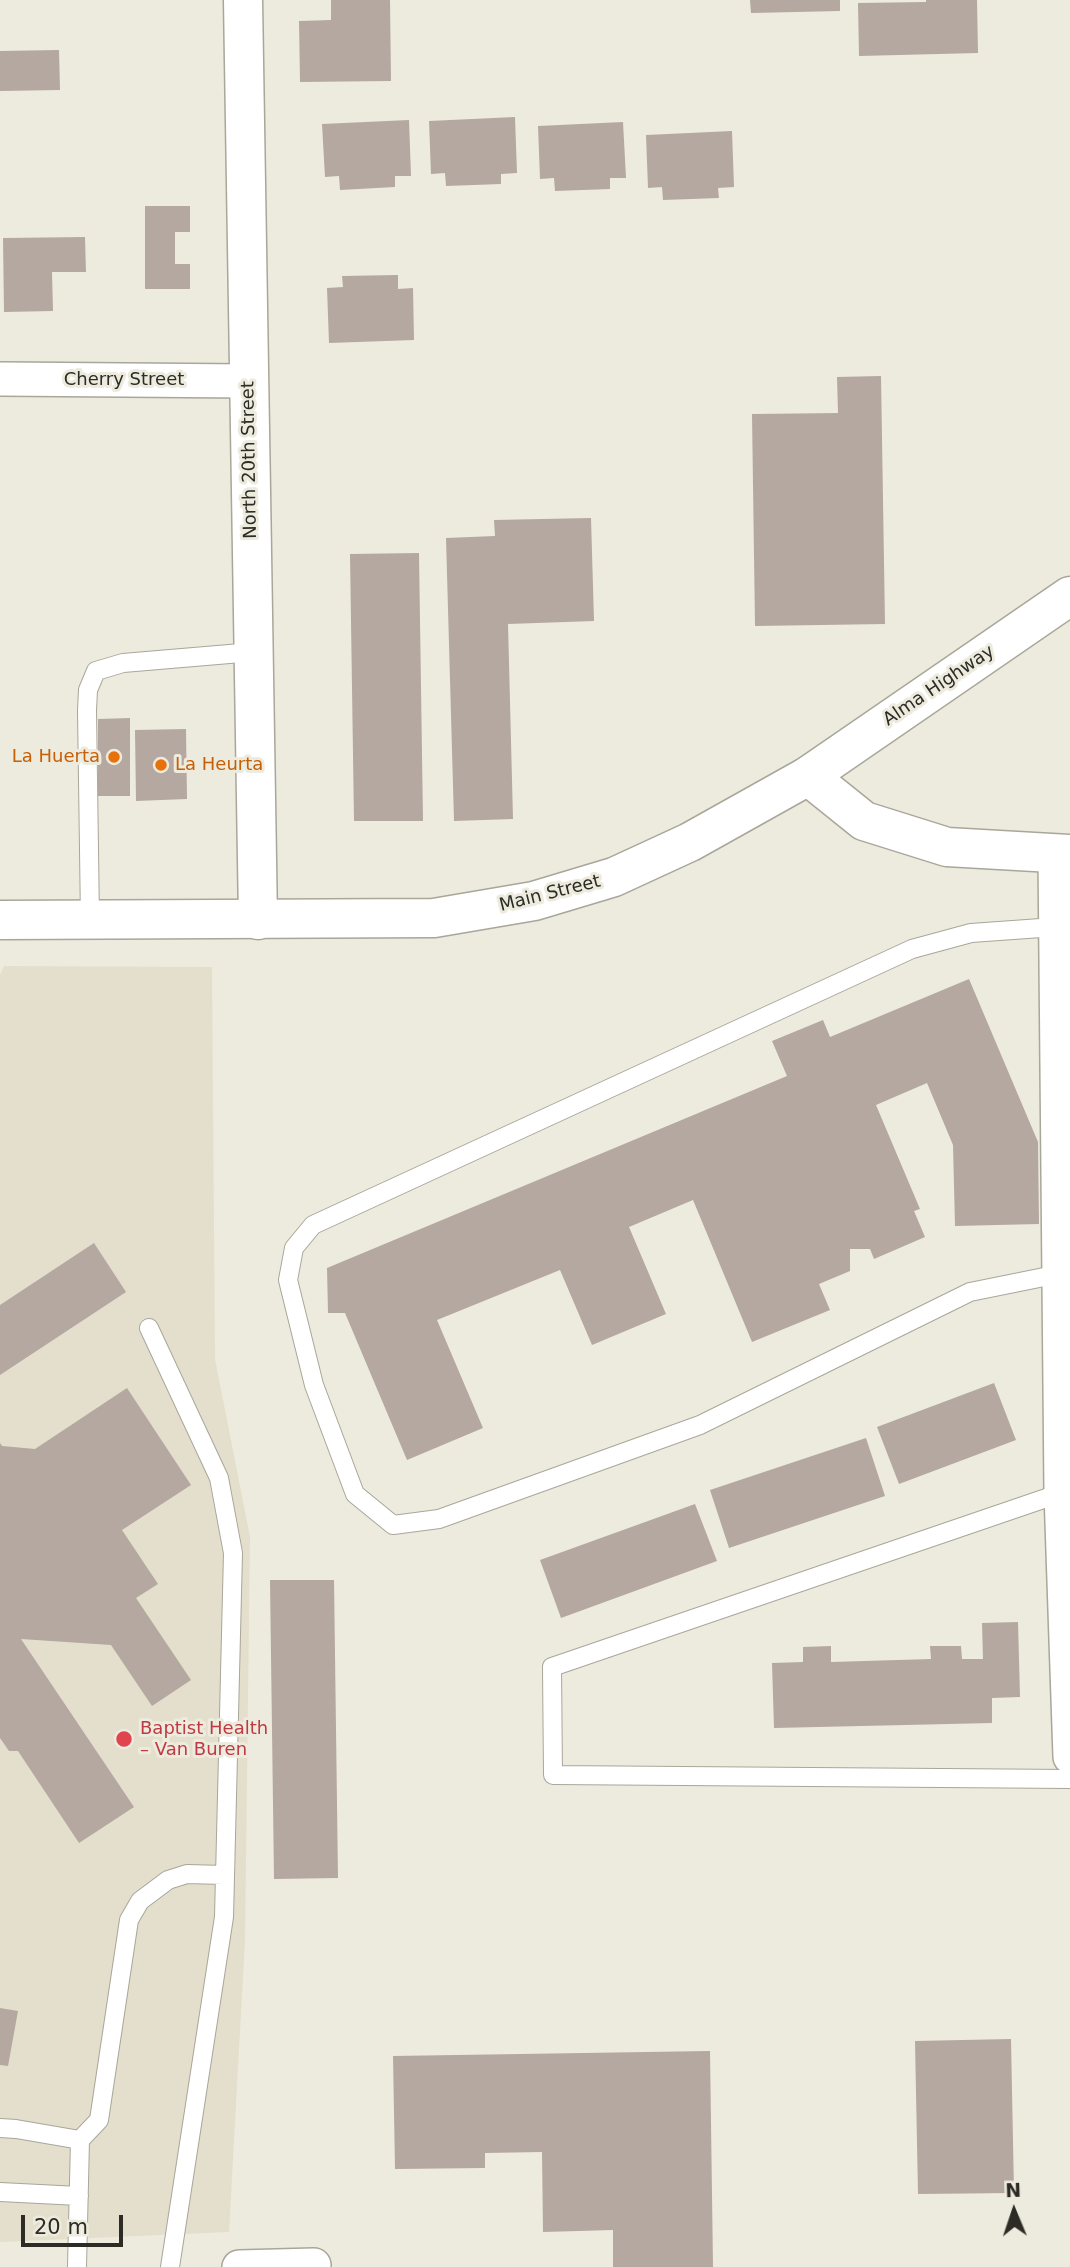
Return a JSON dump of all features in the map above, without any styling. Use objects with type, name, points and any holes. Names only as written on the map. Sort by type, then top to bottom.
[{"type":"main road","name":"North 20th Street","points":[[243,0],[258,920]]},
{"type":"main road","name":"Alma Highway","points":[[808,776],[1070,596]]},
{"type":"main road","points":[[808,776],[864,821],[947,846],[1062,854]]},
{"type":"main road","name":"Main Street","points":[[0,920],[434,918],[534,901],[614,877],[690,842],[808,776]]},
{"type":"street","name":"Cherry Street","points":[[0,379],[249,381]]},
{"type":"street","points":[[1062,854],[1055,927],[1061,1493],[1070,1757]]},
{"type":"street","points":[[239,2267],[314,2265]]},
{"type":"lane","points":[[90,920],[87,710],[88,690],[96,671],[123,663],[253,652]]},
{"type":"lane","points":[[1055,927],[971,933],[912,949],[787,1006],[313,1225],[294,1248],[288,1280],[314,1385],[355,1494],[393,1525],[439,1518],[700,1425],[970,1292],[1059,1274]]},
{"type":"lane","points":[[149,1328],[219,1478],[233,1553],[224,1917],[170,2267]]},
{"type":"lane","points":[[1061,1493],[552,1667],[553,1775],[1070,1779]]},
{"type":"lane","points":[[77,2267],[80,2140],[99,2120],[129,1920],[140,1901],[168,1880],[187,1874],[225,1875]]},
{"type":"lane","points":[[0,2128],[80,2140]]},
{"type":"lane","points":[[0,2192],[79,2196]]},
{"type":"shaded area","name":"Baptist Health – Van Buren","points":[[4,966],[212,967],[215,1359],[250,1537],[245,1940],[229,2232],[0,2242],[0,975]]},
{"type":"building","points":[[331,0],[390,0],[391,81],[300,82],[299,21],[331,20]]},
{"type":"building","points":[[750,0],[840,0],[840,11],[751,13]]},
{"type":"building","points":[[977,0],[978,53],[859,56],[858,3]]},
{"type":"building","points":[[59,50],[60,90],[0,91],[0,51]]},
{"type":"building","points":[[515,117],[517,173],[501,174],[501,184],[446,186],[445,173],[431,174],[429,121]]},
{"type":"building","points":[[409,120],[411,176],[395,176],[395,187],[340,190],[339,176],[325,177],[322,124]]},
{"type":"building","points":[[623,122],[626,178],[610,178],[610,189],[555,191],[554,178],[540,179],[538,126]]},
{"type":"building","points":[[732,131],[734,187],[718,188],[719,198],[663,200],[662,187],[648,188],[646,135]]},
{"type":"building","points":[[145,206],[190,206],[190,232],[175,232],[175,264],[190,264],[190,289],[145,289]]},
{"type":"building","points":[[85,237],[86,272],[52,272],[53,311],[4,312],[3,238]]},
{"type":"building","points":[[398,275],[398,289],[413,288],[414,340],[329,343],[327,288],[343,287],[342,276]]},
{"type":"building","points":[[881,376],[885,624],[755,626],[752,414],[838,413],[837,377]]},
{"type":"building","points":[[591,518],[594,621],[508,624],[513,819],[454,821],[446,538],[495,536],[494,520]]},
{"type":"building","points":[[419,553],[423,821],[354,821],[350,554]]},
{"type":"building","name":"La Huerta","points":[[130,718],[130,796],[98,796],[98,719]]},
{"type":"building","name":"La Heurta","points":[[186,729],[187,799],[136,801],[135,730]]},
{"type":"building","points":[[969,979],[1038,1142],[1039,1224],[955,1226],[953,1145],[927,1083],[876,1105],[920,1209],[914,1211],[925,1237],[874,1259],[870,1249],[850,1249],[850,1271],[819,1284],[830,1310],[752,1342],[693,1200],[629,1227],[666,1314],[592,1345],[560,1270],[437,1320],[483,1428],[407,1460],[345,1313],[328,1313],[327,1268],[787,1076],[772,1041],[823,1020],[830,1037]]},
{"type":"building","points":[[94,1243],[126,1292],[0,1375],[0,1305]]},
{"type":"building","points":[[994,1383],[1016,1440],[899,1484],[877,1427]]},
{"type":"building","points":[[127,1388],[191,1485],[122,1530],[158,1584],[136,1598],[191,1680],[152,1706],[111,1645],[21,1639],[134,1807],[79,1843],[18,1751],[9,1751],[0,1738],[0,1443],[2,1446],[35,1449]]},
{"type":"building","points":[[866,1438],[885,1496],[729,1548],[710,1490]]},
{"type":"building","points":[[695,1504],[717,1561],[561,1618],[540,1560]]},
{"type":"building","points":[[270,1580],[334,1580],[338,1878],[274,1879]]},
{"type":"building","points":[[1018,1622],[1020,1697],[992,1698],[992,1723],[774,1728],[772,1663],[803,1662],[803,1647],[831,1646],[831,1662],[931,1659],[930,1646],[961,1646],[962,1659],[983,1659],[982,1623]]},
{"type":"building","points":[[0,2008],[18,2011],[8,2066],[0,2065]]},
{"type":"building","points":[[1011,2039],[1014,2193],[918,2194],[915,2041]]},
{"type":"building","points":[[710,2051],[713,2267],[613,2267],[613,2230],[543,2232],[542,2152],[485,2153],[485,2168],[395,2169],[393,2056]]},
{"type":"place","name":"La Huerta","points":[[114,757]]},
{"type":"place","name":"La Heurta","points":[[161,765]]},
{"type":"place","name":"Baptist Health – Van Buren","points":[[124,1739]]}]
